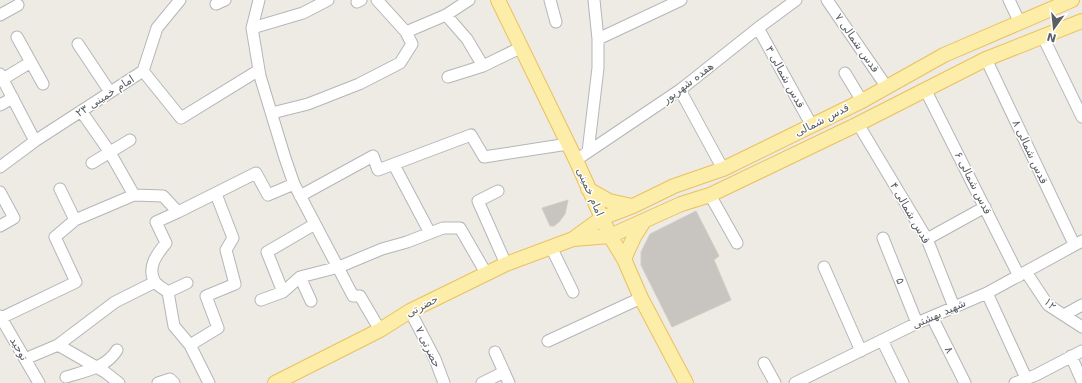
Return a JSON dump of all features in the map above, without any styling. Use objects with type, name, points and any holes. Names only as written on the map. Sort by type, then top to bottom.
[{"type":"main road","name":"امام خمینی","points":[[498,0],[576,160],[610,236],[624,259],[641,298],[686,383]]},
{"type":"main road","name":"قدس شمالی","points":[[573,239],[602,218],[633,206],[674,186],[723,169],[812,126],[944,55],[1072,0]]},
{"type":"main road","name":"قدس شمالی","points":[[573,239],[610,236],[681,204],[710,195],[926,91],[986,59],[1082,21]]},
{"type":"main road","points":[[588,189],[609,201],[633,206]]},
{"type":"main road","points":[[624,259],[634,237],[644,221]]},
{"type":"main road","name":"حضرتی","points":[[275,383],[380,330],[410,311],[486,273],[573,239]]},
{"type":"street","name":"امام خمینی ۲۳","points":[[0,167],[34,141],[143,71],[156,28],[180,0]]},
{"type":"street","points":[[259,0],[252,28],[260,70],[294,184],[323,241],[339,267],[352,296],[360,296],[380,330]]},
{"type":"street","points":[[252,28],[303,13],[328,0]]},
{"type":"street","points":[[272,113],[322,98],[359,84],[400,63],[412,44],[406,32],[377,0]]},
{"type":"street","points":[[406,32],[446,15],[469,0]]},
{"type":"street","points":[[550,0],[556,22]]},
{"type":"street","points":[[588,152],[598,68],[598,39],[594,0]]},
{"type":"street","points":[[598,39],[681,0]]},
{"type":"street","name":"هفده شهریور","points":[[576,160],[680,90],[796,0]]},
{"type":"street","name":"۷ قدس شمالی","points":[[827,0],[886,86]]},
{"type":"street","points":[[1009,0],[1020,23]]},
{"type":"street","points":[[0,15],[18,5]]},
{"type":"street","points":[[446,15],[467,39],[483,66]]},
{"type":"street","name":"۳ قدس شمالی","points":[[758,28],[812,126]]},
{"type":"street","points":[[17,37],[43,84]]},
{"type":"street","points":[[1043,37],[1082,117]]},
{"type":"street","points":[[78,44],[110,92]]},
{"type":"street","points":[[448,77],[483,66],[522,48]]},
{"type":"street","name":"قدس شمالی ۸","points":[[986,59],[1078,242]]},
{"type":"street","points":[[31,62],[1,76],[34,141]]},
{"type":"street","points":[[143,71],[181,118],[260,70]]},
{"type":"street","points":[[845,73],[862,100]]},
{"type":"street","points":[[680,90],[723,169]]},
{"type":"street","name":"قدس شمالی ۶","points":[[926,91],[985,207],[1022,274]]},
{"type":"street","points":[[0,105],[13,98]]},
{"type":"street","points":[[81,111],[110,151],[134,196]]},
{"type":"street","name":"قدس شمالی ۴","points":[[858,124],[926,239],[954,307]]},
{"type":"street","points":[[300,196],[373,156],[378,170],[471,135],[484,157],[568,144]]},
{"type":"street","points":[[92,163],[130,140]]},
{"type":"street","points":[[394,165],[430,233]]},
{"type":"street","points":[[210,383],[190,345],[174,326],[168,292],[155,282],[153,270],[154,258],[166,243],[156,222],[216,194],[256,173],[268,195],[294,184]]},
{"type":"street","points":[[60,189],[75,220]]},
{"type":"street","points":[[0,192],[14,218],[0,226]]},
{"type":"street","points":[[498,192],[478,201],[506,264]]},
{"type":"street","points":[[190,345],[218,328],[206,296],[234,284],[226,250],[233,238],[216,194]]},
{"type":"street","points":[[710,195],[737,243]]},
{"type":"street","points":[[1,317],[76,282],[55,237],[75,220],[134,196],[163,196],[178,212]]},
{"type":"street","points":[[926,239],[985,207]]},
{"type":"street","points":[[283,292],[267,252],[315,224]]},
{"type":"street","points":[[260,300],[283,292],[300,277],[339,267],[382,249],[407,242],[443,228],[460,228],[486,273]]},
{"type":"street","name":"۵","points":[[883,238],[917,323]]},
{"type":"street","name":"شهید بهشتی","points":[[795,383],[917,323],[987,293],[1078,242]]},
{"type":"street","points":[[551,247],[573,292]]},
{"type":"street","points":[[824,267],[861,350]]},
{"type":"street","name":"۱۲","points":[[1022,274],[1048,305],[1082,327]]},
{"type":"street","points":[[300,277],[311,301]]},
{"type":"street","points":[[25,359],[58,345],[115,302],[155,282]]},
{"type":"street","points":[[168,292],[187,283]]},
{"type":"street","points":[[987,293],[1034,379]]},
{"type":"street","points":[[548,341],[641,298]]},
{"type":"street","points":[[1064,315],[1082,305]]},
{"type":"street","name":"حضرتی ۷","points":[[410,311],[435,359],[444,383]]},
{"type":"street","name":"۸","points":[[932,316],[965,383]]},
{"type":"street","name":"توحید","points":[[1,317],[39,383]]},
{"type":"street","points":[[882,340],[903,383]]},
{"type":"street","points":[[58,345],[119,383]]},
{"type":"street","points":[[66,377],[97,368],[112,358],[117,350]]},
{"type":"street","points":[[1015,383],[1034,379],[1071,356],[1082,351]]},
{"type":"street","points":[[495,352],[509,383]]},
{"type":"street","points":[[1071,356],[1082,380]]},
{"type":"street","points":[[764,363],[775,383]]},
{"type":"street","points":[[482,383],[504,372]]},
{"type":"street","points":[[158,383],[170,379],[174,383]]},
{"type":"building","points":[[568,200],[565,214],[554,226],[550,226],[542,208]]},
{"type":"building","points":[[696,211],[719,256],[714,260],[731,300],[672,327],[641,265],[641,252],[650,234]]}]
